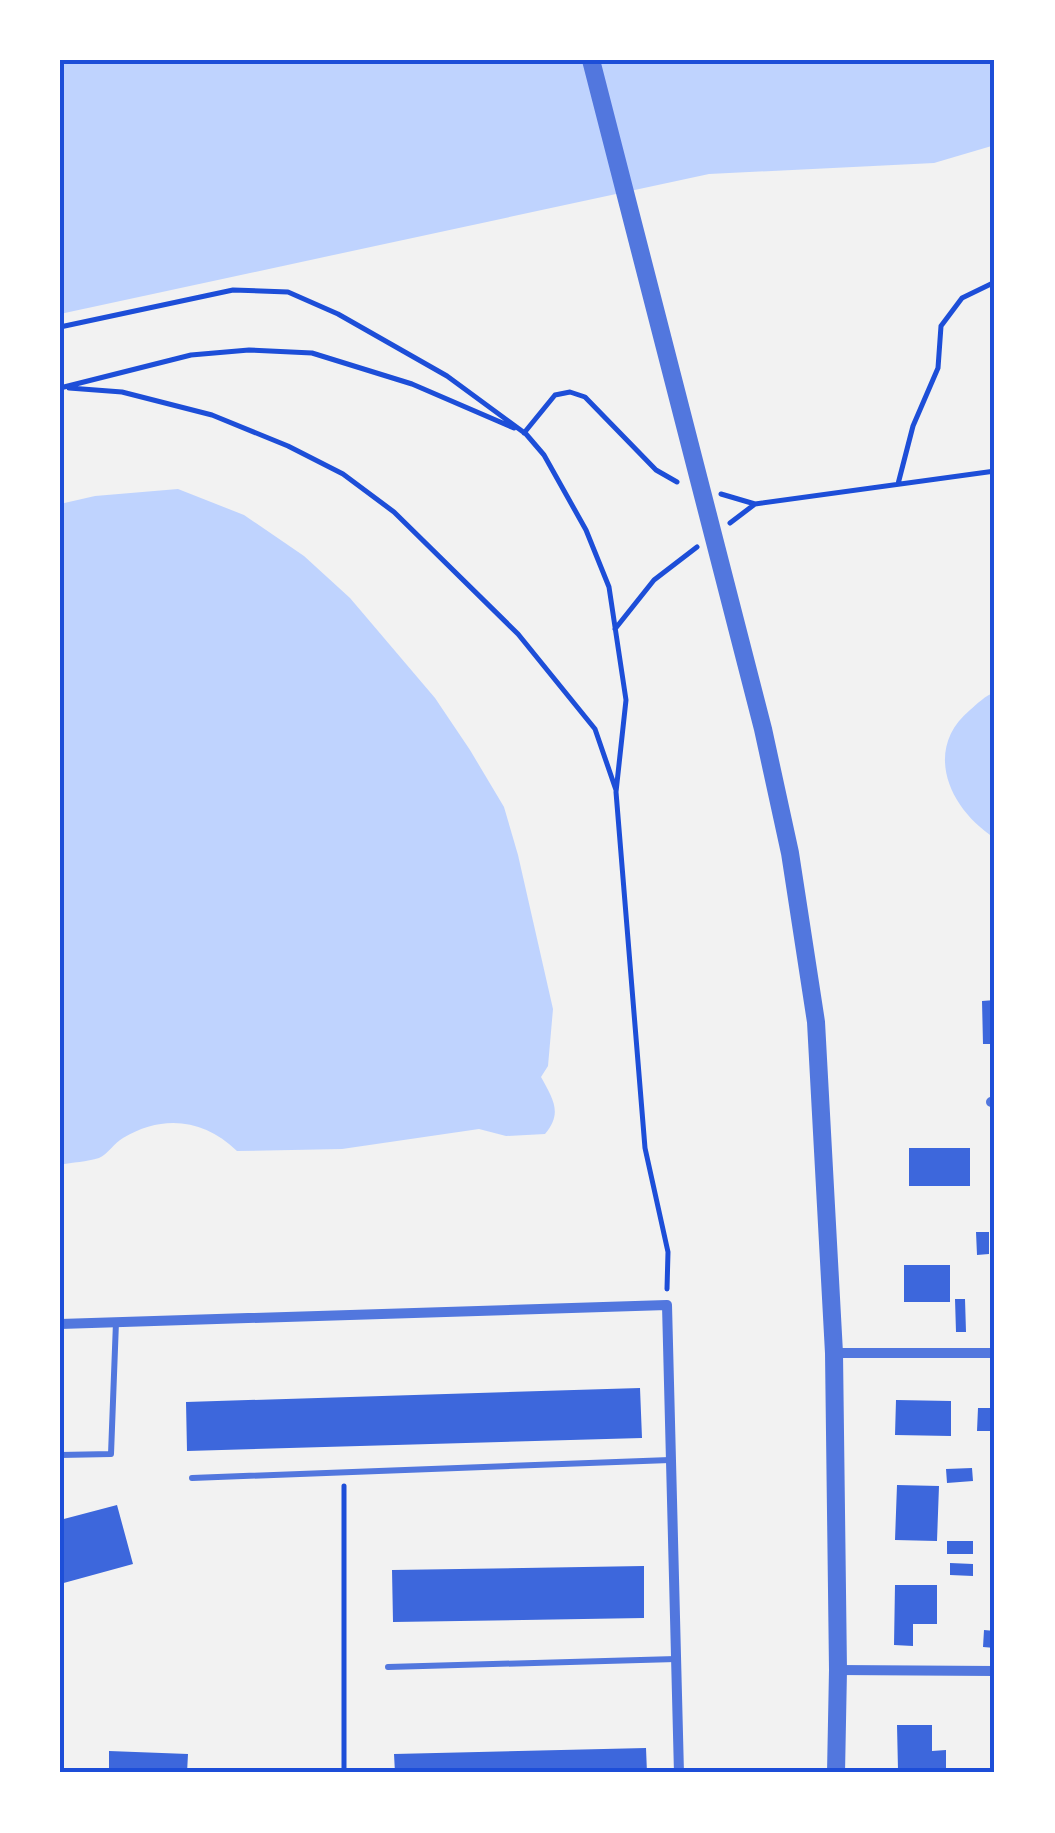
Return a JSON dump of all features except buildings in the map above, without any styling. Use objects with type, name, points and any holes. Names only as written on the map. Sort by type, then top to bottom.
[{"type":"street","points":[[591,60],[746,657],[790,853],[816,1022],[834,1353],[836,1773]]},
{"type":"street","points":[[60,1324],[667,1305],[679,1773]]},
{"type":"street","points":[[834,1353],[995,1353]]},
{"type":"street","points":[[838,1670],[995,1672]]},
{"type":"lane","points":[[60,1455],[110,1454],[116,1322]]},
{"type":"lane","points":[[192,1478],[671,1460]]},
{"type":"lane","points":[[388,1667],[676,1658]]},
{"type":"path","points":[[898,484],[913,426],[938,368],[942,326],[962,298],[995,282]]},
{"type":"path","points":[[60,327],[233,290],[288,292],[338,314],[447,376],[526,434],[554,472],[586,530],[609,588],[626,700],[616,792],[645,1148],[668,1252],[667,1305]]},
{"type":"path","points":[[60,388],[192,355],[249,350],[312,353],[412,384],[526,434]]},
{"type":"path","points":[[60,388],[122,392],[212,415],[344,474],[394,512],[518,634],[596,729],[616,792]]},
{"type":"path","points":[[526,434],[555,394],[570,392],[585,397],[656,470],[691,486]]},
{"type":"path","points":[[707,490],[755,504],[995,470]]},
{"type":"path","points":[[726,526],[755,504]]},
{"type":"path","points":[[615,629],[654,580],[697,548]]},
{"type":"path","points":[[344,1472],[344,1773]]},
{"type":"water","points":[[60,60],[995,60],[995,145],[934,163],[709,174],[60,314]]},
{"type":"water","points":[[178,489],[244,515],[304,556],[350,598],[435,698],[504,807],[553,1009],[548,1066],[541,1077],[555,1113],[545,1134],[506,1136],[479,1129],[342,1149],[237,1151],[197,1126],[168,1123],[138,1130],[99,1158],[60,1165],[60,504],[95,496]]},
{"type":"water","points":[[995,692],[995,838],[965,812],[955,796],[945,761],[947,743],[955,726]]}]
